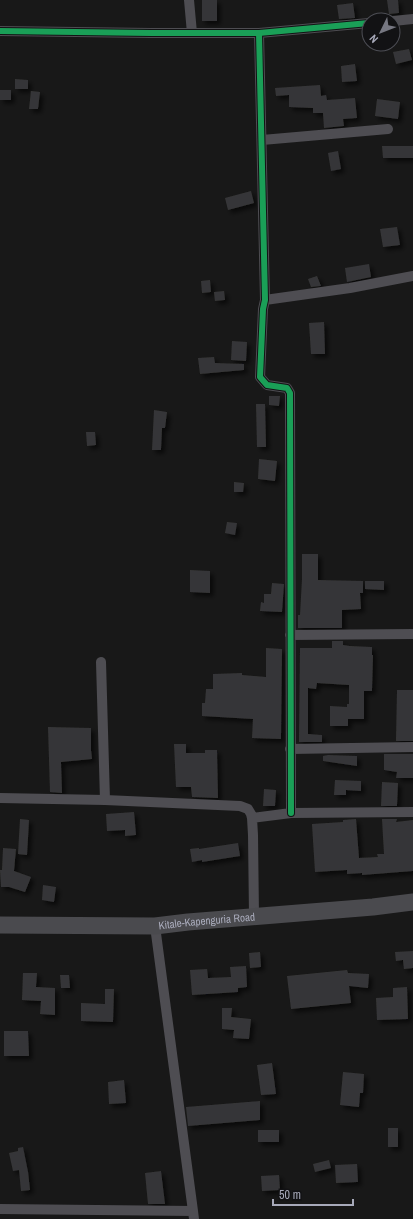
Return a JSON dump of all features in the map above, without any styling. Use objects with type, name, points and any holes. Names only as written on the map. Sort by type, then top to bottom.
[{"type":"highway","name":"Kitale-Kapenguria Road","points":[[0,925],[155,926],[254,916],[373,907],[413,902]]},
{"type":"street","points":[[189,0],[192,32]]},
{"type":"street","points":[[401,21],[413,20]]},
{"type":"street","points":[[0,31],[151,34],[192,32],[259,33],[361,24]]},
{"type":"street","points":[[259,33],[265,300],[263,309],[260,377],[266,385],[287,388],[290,393],[291,813]]},
{"type":"street","points":[[262,140],[388,129]]},
{"type":"street","points":[[265,300],[350,288],[413,276]]},
{"type":"street","points":[[290,635],[413,634]]},
{"type":"street","points":[[101,662],[104,800]]},
{"type":"street","points":[[290,749],[413,747]]},
{"type":"street","points":[[0,798],[104,800],[240,806],[248,809],[252,818],[253,835],[254,916]]},
{"type":"street","points":[[252,818],[291,813],[413,812]]},
{"type":"street","points":[[0,1209],[193,1215],[155,926]]},
{"type":"building","points":[[202,0],[217,0],[217,21],[202,21]]},
{"type":"building","points":[[387,0],[398,0],[399,12],[389,12]]},
{"type":"building","points":[[353,3],[355,18],[339,19],[337,5]]},
{"type":"building","points":[[409,49],[412,60],[396,64],[393,52],[401,52],[401,50]]},
{"type":"building","points":[[355,64],[357,81],[342,82],[341,66]]},
{"type":"building","points":[[15,79],[28,80],[28,89],[15,89]]},
{"type":"building","points":[[320,85],[321,96],[326,95],[327,100],[355,98],[357,118],[343,119],[344,126],[324,128],[323,113],[313,113],[313,108],[289,107],[289,95],[276,96],[275,88]]},
{"type":"building","points":[[0,90],[11,90],[11,100],[0,100]]},
{"type":"building","points":[[31,91],[40,92],[38,109],[29,109]]},
{"type":"building","points":[[377,99],[400,102],[398,119],[375,116]]},
{"type":"building","points":[[382,146],[413,146],[413,158],[383,158]]},
{"type":"building","points":[[338,151],[341,169],[331,171],[328,153]]},
{"type":"building","points":[[251,191],[254,203],[228,210],[225,198]]},
{"type":"building","points":[[397,227],[400,245],[383,247],[380,229]]},
{"type":"building","points":[[369,264],[371,277],[347,282],[345,268]]},
{"type":"building","points":[[317,276],[321,286],[311,287],[308,279]]},
{"type":"building","points":[[210,280],[211,292],[202,293],[201,281]]},
{"type":"building","points":[[224,291],[225,300],[215,301],[214,292]]},
{"type":"building","points":[[324,322],[325,354],[311,354],[309,323]]},
{"type":"building","points":[[232,341],[247,342],[246,361],[231,360]]},
{"type":"building","points":[[214,357],[215,363],[244,364],[244,370],[200,374],[198,358]]},
{"type":"building","points":[[269,396],[280,396],[279,406],[269,405]]},
{"type":"building","points":[[256,404],[265,404],[266,447],[257,447]]},
{"type":"building","points":[[154,410],[167,412],[165,428],[162,428],[161,450],[152,450]]},
{"type":"building","points":[[86,432],[95,432],[96,445],[87,446]]},
{"type":"building","points":[[259,459],[277,461],[275,481],[258,479]]},
{"type":"building","points":[[234,482],[244,483],[243,492],[234,492]]},
{"type":"building","points":[[227,522],[237,523],[235,535],[225,533]]},
{"type":"building","points":[[302,554],[318,554],[318,580],[363,581],[363,593],[360,593],[361,609],[342,610],[342,628],[298,628],[302,579]]},
{"type":"building","points":[[190,570],[210,571],[210,593],[190,592]]},
{"type":"building","points":[[365,581],[384,581],[384,590],[365,589]]},
{"type":"building","points":[[272,583],[284,584],[282,612],[260,611],[261,602],[264,603],[264,594],[271,594]]},
{"type":"building","points":[[332,641],[343,641],[343,645],[372,647],[372,691],[364,691],[364,719],[348,719],[348,726],[330,726],[330,706],[347,707],[347,704],[349,704],[349,685],[317,683],[316,689],[308,688],[308,734],[322,735],[322,742],[299,742],[300,648],[332,648]]},
{"type":"building","points":[[266,648],[282,649],[281,739],[252,738],[253,719],[202,716],[202,703],[205,703],[206,689],[213,689],[213,674],[242,673],[242,675],[266,677]]},
{"type":"building","points":[[397,690],[413,690],[413,741],[396,741]]},
{"type":"building","points":[[48,727],[91,728],[92,759],[61,762],[62,793],[50,792]]},
{"type":"building","points":[[174,744],[186,744],[186,753],[205,753],[205,750],[217,750],[218,798],[192,797],[191,787],[176,787]]},
{"type":"building","points":[[384,754],[413,754],[413,778],[396,778],[397,772],[384,770]]},
{"type":"building","points":[[323,756],[357,756],[357,766],[323,761]]},
{"type":"building","points":[[335,780],[361,781],[361,791],[346,790],[346,795],[334,795]]},
{"type":"building","points":[[382,782],[398,783],[397,806],[381,806]]},
{"type":"building","points":[[264,789],[276,790],[275,806],[263,806]]},
{"type":"building","points":[[134,812],[136,835],[125,836],[125,830],[107,831],[106,814]]},
{"type":"building","points":[[20,819],[29,820],[27,855],[18,854]]},
{"type":"building","points":[[356,819],[359,858],[378,857],[377,854],[384,854],[382,819],[397,819],[396,822],[413,820],[413,871],[362,875],[362,873],[347,874],[347,870],[315,872],[312,824],[343,822],[343,820]]},
{"type":"building","points":[[238,843],[240,856],[202,862],[202,860],[192,862],[190,849]]},
{"type":"building","points":[[3,848],[16,849],[14,871],[31,877],[25,892],[9,887],[1,887],[0,870],[2,870]]},
{"type":"building","points":[[43,885],[56,887],[54,902],[42,900]]},
{"type":"building","points":[[413,951],[413,968],[404,969],[403,960],[396,961],[395,952]]},
{"type":"building","points":[[260,952],[261,967],[250,968],[249,953]]},
{"type":"building","points":[[246,966],[247,987],[238,988],[238,992],[192,995],[190,970],[207,969],[208,978],[231,977],[230,967]]},
{"type":"building","points":[[347,970],[348,973],[369,974],[368,988],[349,986],[351,1003],[291,1009],[287,976]]},
{"type":"building","points":[[23,973],[37,973],[36,987],[55,988],[55,1015],[40,1014],[41,1001],[22,1000]]},
{"type":"building","points":[[60,975],[69,975],[70,988],[61,988]]},
{"type":"building","points":[[407,987],[408,1019],[377,1020],[376,998],[393,997],[393,988]]},
{"type":"building","points":[[105,989],[114,989],[113,1022],[81,1021],[81,1003],[105,1004]]},
{"type":"building","points":[[222,1008],[232,1008],[231,1017],[251,1019],[249,1039],[233,1038],[234,1030],[222,1029]]},
{"type":"building","points":[[4,1031],[28,1031],[29,1056],[4,1056]]},
{"type":"building","points":[[272,1063],[276,1094],[261,1095],[257,1065]]},
{"type":"building","points":[[343,1072],[364,1074],[363,1093],[360,1093],[359,1107],[340,1105]]},
{"type":"building","points":[[124,1080],[126,1103],[109,1104],[108,1082]]},
{"type":"building","points":[[260,1101],[260,1120],[188,1126],[186,1107]]},
{"type":"building","points":[[388,1128],[398,1128],[398,1147],[388,1147]]},
{"type":"building","points":[[258,1130],[279,1130],[279,1142],[258,1142]]},
{"type":"building","points":[[23,1147],[30,1190],[21,1191],[19,1170],[13,1171],[9,1153],[18,1151],[18,1148]]},
{"type":"building","points":[[329,1160],[331,1168],[315,1172],[313,1164]]},
{"type":"building","points":[[357,1164],[358,1182],[336,1183],[335,1165]]},
{"type":"building","points":[[161,1171],[165,1204],[148,1204],[145,1173]]},
{"type":"building","points":[[279,1175],[280,1190],[262,1191],[261,1176]]},
{"type":"cycle path","points":[[0,31],[259,33],[361,24]]},
{"type":"cycle path","points":[[259,33],[265,300],[263,309],[260,377],[267,385],[287,388],[290,393],[291,813]]}]
